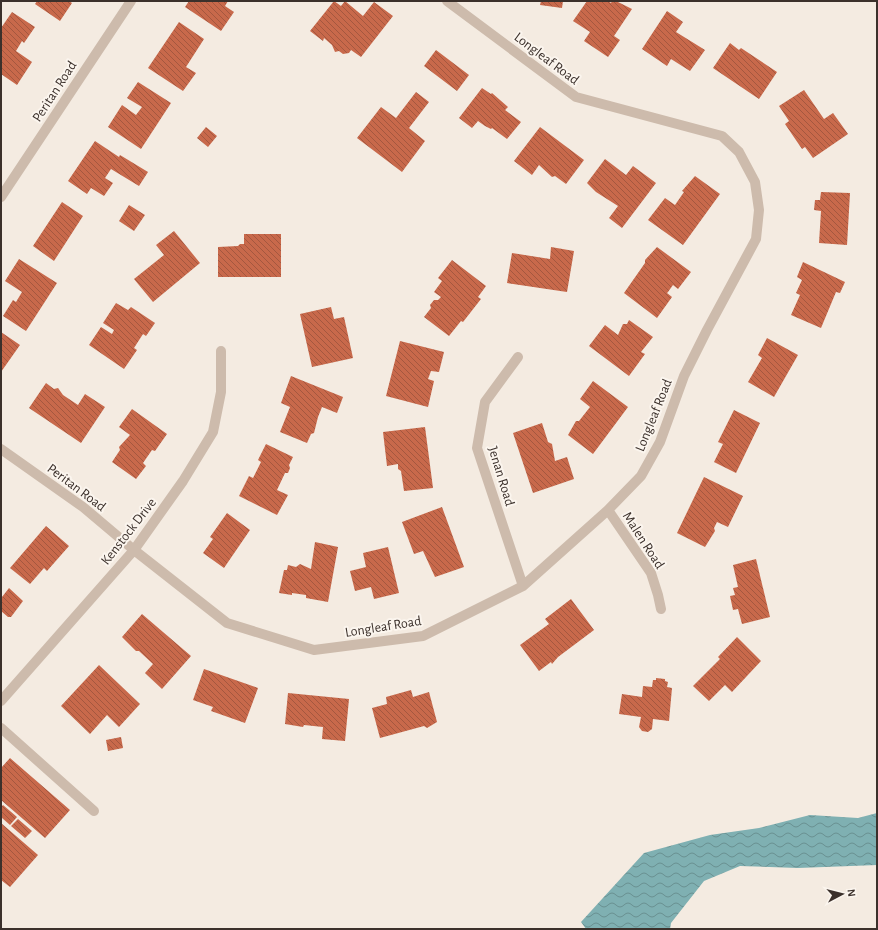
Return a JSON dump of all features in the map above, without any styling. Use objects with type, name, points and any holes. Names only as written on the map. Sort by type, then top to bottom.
[{"type":"street","name":"Peritan Road","points":[[1,197],[131,1]]},
{"type":"street","name":"Longleaf Road","points":[[134,550],[227,623],[314,650],[423,636],[523,586],[608,510],[641,476],[660,442],[684,376],[756,239],[758,210],[755,182],[739,152],[722,136],[576,97],[452,2]]},
{"type":"street","name":"Kenstock Drive","points":[[1,701],[134,550],[183,482],[213,432],[221,392],[221,351]]},
{"type":"street","name":"Jenan Road","points":[[518,357],[485,402],[477,448],[523,586]]},
{"type":"street","name":"Peritan Road","points":[[1,449],[83,507],[134,550]]},
{"type":"street","name":"Malen Road","points":[[608,510],[651,573],[661,609]]},
{"type":"street","points":[[1,728],[94,811]]},
{"type":"water","points":[[877,813],[877,865],[798,868],[740,866],[704,881],[671,923],[670,929],[586,929],[581,922],[644,853],[710,835],[759,828],[810,815],[858,818]]},
{"type":"building","points":[[37,1],[69,1],[72,3],[60,21],[35,4]]},
{"type":"building","points":[[189,1],[228,1],[225,6],[234,12],[221,31],[185,7]]},
{"type":"building","points":[[334,1],[341,6],[345,1],[363,16],[374,2],[393,16],[361,57],[351,50],[349,53],[343,54],[339,51],[335,52],[332,45],[324,38],[323,41],[310,31]]},
{"type":"building","points":[[541,1],[563,1],[562,8],[540,5]]},
{"type":"building","points":[[587,1],[608,1],[611,3],[612,1],[616,1],[632,9],[614,36],[620,40],[608,57],[584,41],[590,32],[573,21]]},
{"type":"building","points":[[667,11],[683,22],[676,32],[705,50],[690,71],[671,59],[667,66],[642,49]]},
{"type":"building","points":[[12,12],[35,27],[24,43],[22,41],[16,51],[32,62],[17,85],[1,74],[1,28]]},
{"type":"building","points":[[179,22],[204,39],[186,67],[196,73],[183,91],[148,68]]},
{"type":"building","points":[[730,43],[739,50],[741,48],[777,72],[759,99],[713,68]]},
{"type":"building","points":[[436,50],[469,75],[457,91],[424,66]]},
{"type":"building","points":[[138,82],[171,103],[141,149],[108,127],[122,105],[136,115],[142,107],[127,98]]},
{"type":"building","points":[[482,88],[491,94],[492,93],[508,107],[505,110],[521,122],[507,139],[492,128],[491,129],[485,126],[478,121],[472,128],[459,118]]},
{"type":"building","points":[[804,90],[824,119],[833,113],[848,134],[813,158],[805,147],[802,149],[785,124],[789,121],[779,106]]},
{"type":"building","points":[[416,92],[429,102],[409,128],[425,141],[402,172],[357,138],[381,107],[396,118]]},
{"type":"building","points":[[206,127],[217,136],[208,147],[197,138]]},
{"type":"building","points":[[540,127],[584,160],[566,184],[555,176],[552,177],[539,165],[532,175],[514,161]]},
{"type":"building","points":[[95,141],[119,157],[120,155],[148,172],[139,186],[111,169],[105,178],[113,183],[104,196],[91,188],[87,194],[68,181]]},
{"type":"building","points":[[605,159],[626,175],[633,166],[656,183],[622,228],[609,218],[618,206],[596,192],[587,183]]},
{"type":"building","points":[[695,176],[720,194],[683,245],[648,220],[665,198],[675,205],[684,192],[682,191]]},
{"type":"building","points":[[821,192],[850,193],[847,245],[819,243],[821,211],[814,210],[815,200],[820,200]]},
{"type":"building","points":[[62,202],[83,216],[54,261],[33,246]]},
{"type":"building","points":[[129,205],[145,215],[134,231],[119,221]]},
{"type":"building","points":[[174,231],[200,263],[153,302],[134,279],[164,255],[156,245]]},
{"type":"building","points":[[244,234],[281,234],[281,277],[218,277],[218,247],[238,246],[240,244],[244,244]]},
{"type":"building","points":[[551,247],[574,251],[567,292],[507,283],[512,253],[550,259]]},
{"type":"building","points":[[657,247],[691,272],[678,289],[673,285],[667,293],[672,297],[657,318],[624,293],[645,263],[645,260]]},
{"type":"building","points":[[19,259],[57,283],[26,331],[3,316],[13,300],[16,302],[22,292],[5,281]]},
{"type":"building","points":[[452,260],[486,286],[478,297],[481,299],[463,322],[461,321],[449,336],[424,317],[431,308],[430,305],[434,300],[438,300],[441,297],[434,292],[442,281],[438,278]]},
{"type":"building","points":[[803,262],[845,282],[840,293],[836,292],[821,328],[791,315],[800,295],[796,293],[802,280],[797,277]]},
{"type":"building","points":[[116,303],[128,310],[131,307],[155,323],[146,336],[143,334],[134,348],[137,350],[124,369],[89,345],[101,327],[112,334],[114,330],[103,323]]},
{"type":"building","points":[[331,307],[334,319],[344,317],[353,358],[312,367],[300,314]]},
{"type":"building","points":[[629,320],[653,337],[641,352],[645,354],[629,376],[589,346],[605,325],[618,335],[623,324],[627,324]]},
{"type":"building","points":[[1,332],[20,345],[1,372]]},
{"type":"building","points":[[767,338],[798,355],[774,397],[748,382],[762,358],[758,355]]},
{"type":"building","points":[[400,341],[444,352],[439,372],[431,371],[428,379],[434,381],[428,407],[386,396]]},
{"type":"building","points":[[291,376],[343,397],[337,413],[322,407],[314,433],[311,434],[307,443],[280,432],[290,407],[281,403]]},
{"type":"building","points":[[593,381],[628,407],[593,454],[568,435],[576,421],[579,421],[590,407],[580,399]]},
{"type":"building","points":[[46,383],[54,389],[58,388],[63,395],[78,405],[85,394],[105,407],[81,443],[29,408]]},
{"type":"building","points":[[132,409],[167,434],[155,451],[152,450],[143,463],[146,466],[136,479],[112,462],[120,450],[119,447],[130,435],[119,427]]},
{"type":"building","points":[[734,410],[760,423],[736,473],[714,462],[723,444],[718,442]]},
{"type":"building","points":[[542,423],[548,442],[552,444],[555,461],[567,457],[574,479],[533,493],[513,433]]},
{"type":"building","points":[[425,427],[433,488],[404,491],[401,471],[398,469],[398,464],[387,466],[383,432]]},
{"type":"building","points":[[266,444],[293,457],[289,465],[290,468],[288,473],[285,473],[277,490],[288,495],[277,515],[239,496],[249,476],[253,478],[261,462],[258,460]]},
{"type":"building","points":[[704,477],[743,496],[728,527],[717,522],[714,528],[715,531],[705,547],[677,533]]},
{"type":"building","points":[[442,507],[464,567],[435,577],[423,551],[414,554],[402,522]]},
{"type":"building","points":[[227,513],[250,530],[224,568],[203,553],[213,539],[210,537]]},
{"type":"building","points":[[46,526],[69,546],[47,571],[44,568],[30,584],[10,568]]},
{"type":"building","points":[[315,542],[338,547],[328,602],[306,598],[306,595],[279,593],[284,570],[287,570],[288,565],[296,567],[300,564],[311,569]]},
{"type":"building","points":[[388,547],[399,593],[374,599],[371,587],[355,591],[350,571],[366,567],[363,553]]},
{"type":"building","points":[[756,559],[770,617],[742,624],[738,609],[733,610],[730,596],[735,595],[733,588],[738,587],[733,565]]},
{"type":"building","points":[[9,588],[23,601],[11,617],[8,617],[1,611],[1,596],[2,597]]},
{"type":"building","points":[[571,599],[594,630],[558,657],[552,664],[551,662],[539,671],[520,645],[549,624],[545,619]]},
{"type":"building","points":[[142,614],[191,656],[162,689],[145,673],[153,664],[139,651],[136,651],[122,637]]},
{"type":"building","points":[[737,637],[761,661],[732,692],[725,685],[709,701],[693,686],[720,659],[718,657]]},
{"type":"building","points":[[99,665],[140,704],[119,727],[107,715],[90,734],[61,706]]},
{"type":"building","points":[[204,669],[258,688],[245,723],[211,711],[213,707],[193,700]]},
{"type":"building","points":[[656,678],[665,679],[665,681],[668,682],[667,687],[672,688],[669,721],[653,719],[652,729],[648,732],[642,731],[639,727],[641,717],[619,714],[622,694],[642,697],[643,686],[652,687],[653,680],[656,680]]},
{"type":"building","points":[[411,690],[413,697],[429,692],[437,722],[427,728],[424,726],[380,738],[372,708],[387,704],[386,697]]},
{"type":"building","points":[[288,693],[349,699],[345,741],[322,739],[323,727],[304,725],[303,727],[285,724]]},
{"type":"building","points":[[121,737],[123,748],[108,751],[106,740]]},
{"type":"building","points":[[10,758],[70,810],[45,838],[1,800],[1,768]]},
{"type":"building","points":[[3,805],[17,817],[10,825],[1,817],[1,807]]},
{"type":"building","points":[[18,819],[32,831],[25,838],[11,826]]},
{"type":"building","points":[[1,823],[38,855],[10,887],[1,880]]}]
